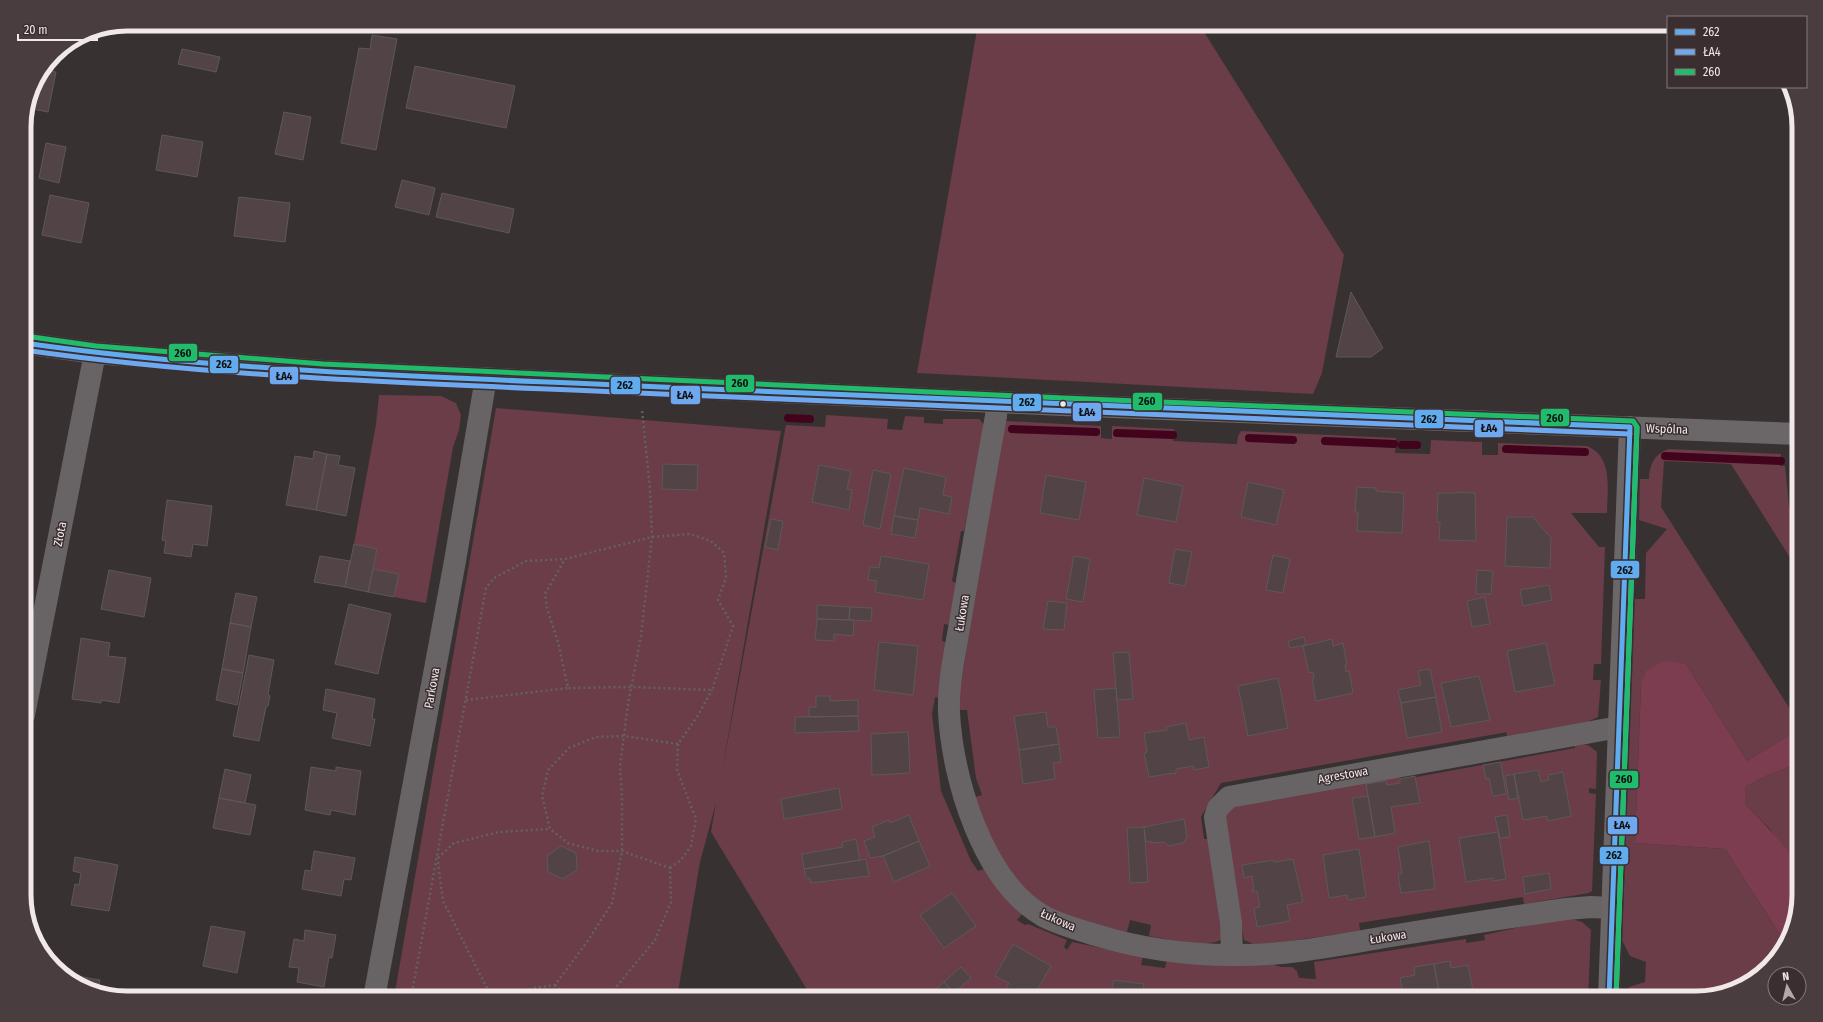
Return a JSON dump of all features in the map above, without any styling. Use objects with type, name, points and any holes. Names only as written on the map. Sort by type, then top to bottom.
[{"type":"street","name":"Wspólna","points":[[31,344],[95,353],[323,371],[997,402],[1792,434]]},
{"type":"street","name":"Złota","points":[[31,679],[95,353]]},
{"type":"street","name":"Parkowa","points":[[375,991],[456,561],[486,378]]},
{"type":"street","name":"Łukowa","points":[[997,402],[996,416],[951,683],[949,711],[953,752],[961,788],[974,828],[990,857],[1008,884],[1023,901],[1044,917],[1069,927],[1119,942],[1173,951],[1232,955],[1288,952],[1566,908],[1612,908]]},
{"type":"street","points":[[1609,991],[1630,427]]},
{"type":"street","name":"Agrestowa","points":[[1232,955],[1231,923],[1215,817],[1218,808],[1228,797],[1619,727]]},
{"type":"path","points":[[526,991],[533,988],[555,985],[587,942],[612,903],[622,851],[622,798],[620,766],[641,636],[652,537],[650,489],[640,385]]},
{"type":"path","points":[[412,991],[486,588],[494,578],[526,561],[565,559],[652,537],[690,534],[711,541],[724,553],[726,577],[718,600],[733,626],[712,690],[697,717],[678,744],[677,770],[696,819],[691,846],[681,860],[670,868]]},
{"type":"path","points":[[565,559],[545,594],[547,608],[558,642],[568,688]]},
{"type":"path","points":[[466,700],[568,688],[632,687],[712,690]]},
{"type":"path","points":[[670,868],[622,851],[598,851],[568,843],[550,829],[542,796],[548,770],[569,748],[596,737],[624,736],[678,744]]},
{"type":"path","points":[[437,859],[454,843],[498,832],[550,829]]},
{"type":"path","points":[[437,859],[443,901],[488,991]]},
{"type":"path","points":[[612,991],[656,940],[672,902],[670,868]]},
{"type":"path","points":[[555,985],[561,991]]},
{"type":"shaded area","points":[[977,31],[1203,31],[1344,255],[1322,373],[1313,394],[917,373]]},
{"type":"shaded area","points":[[379,395],[441,396],[456,403],[461,415],[459,430],[453,447],[426,603],[394,597],[398,574],[373,569],[377,549],[354,544],[376,424]]},
{"type":"shaded area","points":[[496,408],[781,431],[722,772],[786,425],[825,427],[826,415],[888,419],[887,429],[902,430],[905,416],[924,417],[924,423],[943,424],[943,419],[979,419],[984,425],[964,531],[961,531],[952,581],[957,584],[950,625],[944,624],[942,641],[946,642],[940,698],[935,697],[932,714],[941,791],[971,861],[978,871],[984,869],[992,882],[1022,914],[1017,920],[1025,925],[1028,924],[1067,940],[1064,947],[1067,950],[1072,942],[1143,956],[1141,965],[1165,968],[1167,959],[1271,964],[1281,967],[1292,967],[1297,971],[1299,978],[1316,979],[1314,962],[1466,939],[1466,943],[1485,940],[1484,935],[1532,924],[1571,919],[1582,922],[1591,930],[1588,991],[808,991],[711,832],[716,803],[700,862],[678,991],[395,991]]},
{"type":"shaded area","points":[[1005,421],[1101,426],[1101,438],[1112,439],[1112,426],[1174,429],[1173,441],[1234,444],[1237,444],[1238,436],[1241,431],[1396,438],[1395,453],[1430,454],[1431,440],[1482,442],[1482,455],[1498,455],[1498,443],[1587,446],[1596,451],[1602,458],[1608,485],[1607,513],[1571,513],[1599,547],[1605,547],[1601,664],[1594,664],[1593,680],[1601,680],[1598,717],[1587,722],[1507,736],[1506,732],[1221,783],[1201,817],[1204,839],[1209,839],[1222,939],[1216,942],[1197,943],[1149,936],[1151,925],[1130,920],[1127,932],[1079,920],[1055,911],[1035,899],[1024,889],[1006,866],[992,839],[975,797],[982,795],[976,778],[967,710],[959,710],[959,695]]},
{"type":"shaded area","points":[[1669,449],[1781,454],[1780,466],[1785,466],[1789,506],[1792,516],[1792,561],[1731,464],[1664,461],[1661,507],[1792,712],[1792,733],[1747,761],[1686,664],[1641,685],[1635,843],[1725,849],[1782,938],[1764,963],[1744,978],[1733,984],[1721,988],[1696,991],[1629,991],[1629,987],[1645,982],[1646,962],[1630,956],[1622,940],[1635,599],[1645,599],[1646,553],[1667,529],[1639,520],[1640,479],[1649,479],[1650,469],[1654,460],[1664,451]]},
{"type":"shaded area","points":[[1665,660],[1686,664],[1747,761],[1792,733],[1792,766],[1766,776],[1745,787],[1745,804],[1784,846],[1792,857],[1791,908],[1789,920],[1782,938],[1725,849],[1635,843],[1641,685],[1646,671]]},
{"type":"shaded area","points":[[1575,745],[1588,745],[1597,752],[1596,789],[1589,788],[1589,793],[1596,794],[1592,891],[1589,893],[1524,904],[1523,897],[1359,923],[1360,931],[1282,942],[1254,944],[1244,940],[1225,822],[1229,807],[1399,774],[1401,783],[1416,777],[1575,748]]},
{"type":"shaded area","points":[[1792,766],[1792,859],[1769,828],[1745,804],[1745,787],[1766,776]]},
{"type":"building","points":[[372,35],[397,39],[376,150],[341,143],[359,48],[370,49]]},
{"type":"building","points":[[182,49],[220,57],[216,72],[178,64]]},
{"type":"building","points":[[415,66],[515,86],[506,128],[406,108]]},
{"type":"building","points":[[50,71],[56,72],[48,112],[33,109],[38,90]]},
{"type":"building","points":[[284,112],[311,117],[303,160],[275,154]]},
{"type":"building","points":[[162,135],[203,142],[197,177],[156,170]]},
{"type":"building","points":[[46,143],[66,147],[59,183],[39,178]]},
{"type":"building","points":[[402,180],[435,188],[429,215],[395,207]]},
{"type":"building","points":[[442,193],[514,209],[509,233],[436,217]]},
{"type":"building","points":[[50,195],[89,203],[81,243],[42,235]]},
{"type":"building","points":[[239,197],[290,203],[285,242],[234,236]]},
{"type":"building","points":[[1351,292],[1383,348],[1371,357],[1336,357]]},
{"type":"building","points":[[314,451],[327,454],[316,510],[286,505],[295,456],[313,459]]},
{"type":"building","points":[[327,454],[340,456],[338,465],[355,468],[346,516],[316,510]]},
{"type":"building","points":[[663,464],[698,465],[697,490],[662,489]]},
{"type":"building","points":[[819,465],[851,471],[847,489],[852,490],[849,510],[812,502]]},
{"type":"building","points":[[904,468],[946,477],[943,495],[952,497],[949,514],[920,508],[918,520],[894,516]]},
{"type":"building","points":[[873,470],[891,474],[880,529],[863,525]]},
{"type":"building","points":[[1046,475],[1086,482],[1079,520],[1040,513]]},
{"type":"building","points":[[1144,478],[1183,486],[1176,522],[1137,515]]},
{"type":"building","points":[[1248,482],[1284,490],[1276,525],[1241,517]]},
{"type":"building","points":[[1357,487],[1376,488],[1376,491],[1404,493],[1402,533],[1357,531],[1358,512],[1355,512]]},
{"type":"building","points":[[1438,493],[1475,493],[1476,541],[1439,540],[1440,522],[1437,522]]},
{"type":"building","points":[[167,500],[212,506],[207,546],[193,544],[191,557],[164,553],[166,541],[162,540]]},
{"type":"building","points":[[894,516],[918,520],[915,538],[891,534]]},
{"type":"building","points":[[1507,517],[1533,517],[1551,538],[1550,568],[1505,566]]},
{"type":"building","points":[[771,519],[783,521],[778,550],[765,547]]},
{"type":"building","points":[[354,544],[377,549],[368,592],[345,587]]},
{"type":"building","points":[[1175,549],[1192,552],[1185,586],[1169,583]]},
{"type":"building","points":[[1273,555],[1290,559],[1283,593],[1266,590]]},
{"type":"building","points":[[320,556],[350,561],[345,587],[314,582]]},
{"type":"building","points":[[881,556],[929,564],[923,600],[875,592],[877,581],[868,580],[870,567],[879,568]]},
{"type":"building","points":[[1074,556],[1090,559],[1083,602],[1066,599]]},
{"type":"building","points":[[373,569],[399,574],[394,597],[368,592]]},
{"type":"building","points":[[109,570],[151,578],[144,617],[101,609]]},
{"type":"building","points":[[1477,570],[1493,571],[1491,594],[1476,594]]},
{"type":"building","points":[[1549,585],[1552,600],[1523,606],[1520,590]]},
{"type":"building","points":[[236,593],[257,597],[251,627],[230,623]]},
{"type":"building","points":[[1485,597],[1490,624],[1472,627],[1467,601]]},
{"type":"building","points":[[1048,601],[1067,603],[1064,630],[1043,629]]},
{"type":"building","points":[[349,604],[391,614],[378,674],[335,664]]},
{"type":"building","points":[[817,605],[850,607],[849,620],[817,619]]},
{"type":"building","points":[[850,607],[872,608],[871,621],[849,620]]},
{"type":"building","points":[[817,619],[854,620],[853,636],[834,634],[834,641],[815,640]]},
{"type":"building","points":[[230,623],[251,627],[243,673],[222,669]]},
{"type":"building","points":[[1304,637],[1306,645],[1290,648],[1288,641]]},
{"type":"building","points":[[81,638],[110,643],[108,656],[126,658],[119,703],[101,700],[101,703],[72,699]]},
{"type":"building","points":[[1332,639],[1333,646],[1343,643],[1347,665],[1345,665],[1346,672],[1349,671],[1353,693],[1316,701],[1312,679],[1314,678],[1313,672],[1309,673],[1303,646]]},
{"type":"building","points":[[879,642],[918,646],[913,695],[874,690]]},
{"type":"building","points":[[1546,643],[1555,685],[1515,692],[1507,651]]},
{"type":"building","points":[[1129,652],[1133,699],[1117,700],[1113,653]]},
{"type":"building","points":[[249,655],[274,660],[268,694],[270,696],[268,706],[266,707],[259,741],[233,736]]},
{"type":"building","points":[[222,669],[243,673],[237,705],[216,700]]},
{"type":"building","points":[[1430,669],[1436,697],[1401,703],[1398,690],[1421,685],[1418,671]]},
{"type":"building","points":[[1479,676],[1490,720],[1451,727],[1441,683]]},
{"type":"building","points":[[1278,678],[1288,728],[1248,736],[1238,686]]},
{"type":"building","points":[[1116,688],[1120,737],[1098,738],[1094,690]]},
{"type":"building","points":[[326,689],[375,699],[372,719],[375,719],[370,746],[332,738],[337,713],[323,710]]},
{"type":"building","points":[[816,696],[830,696],[830,701],[858,700],[858,716],[809,717],[809,707],[816,707]]},
{"type":"building","points":[[1436,697],[1442,732],[1407,738],[1401,703]]},
{"type":"building","points":[[1046,712],[1048,727],[1056,727],[1059,744],[1019,750],[1014,716]]},
{"type":"building","points":[[858,716],[859,731],[795,733],[795,717]]},
{"type":"building","points":[[1186,723],[1189,740],[1204,737],[1209,767],[1194,770],[1193,766],[1176,769],[1175,774],[1149,777],[1144,753],[1147,752],[1144,733],[1167,730],[1166,727]]},
{"type":"building","points":[[908,732],[910,773],[872,775],[871,734]]},
{"type":"building","points":[[1059,744],[1061,762],[1053,763],[1055,779],[1023,784],[1019,750]]},
{"type":"building","points":[[1501,762],[1506,794],[1493,796],[1489,778],[1486,779],[1483,765]]},
{"type":"building","points":[[311,767],[336,771],[336,767],[361,771],[355,815],[331,810],[330,815],[305,810]]},
{"type":"building","points":[[225,769],[251,775],[245,803],[219,798]]},
{"type":"building","points":[[1538,770],[1541,782],[1549,780],[1548,775],[1563,772],[1571,816],[1548,821],[1547,816],[1523,820],[1514,774]]},
{"type":"building","points":[[1514,774],[1518,798],[1509,800],[1505,776]]},
{"type":"building","points":[[1415,776],[1420,803],[1391,807],[1395,833],[1375,837],[1366,784],[1386,781],[1387,785],[1400,783],[1400,779]]},
{"type":"building","points":[[839,788],[842,809],[784,819],[781,799]]},
{"type":"building","points":[[1368,796],[1375,837],[1359,839],[1352,798]]},
{"type":"building","points":[[219,798],[256,805],[250,835],[213,828]]},
{"type":"building","points":[[909,815],[919,841],[883,856],[870,858],[864,841],[875,837],[872,827],[889,820],[890,823]]},
{"type":"building","points":[[1507,815],[1510,837],[1500,838],[1495,817]]},
{"type":"building","points":[[1184,819],[1187,837],[1183,843],[1169,846],[1164,842],[1146,842],[1144,827]]},
{"type":"building","points":[[1144,827],[1148,882],[1130,883],[1127,828]]},
{"type":"building","points":[[1498,832],[1506,879],[1493,881],[1493,878],[1466,882],[1459,838]]},
{"type":"building","points":[[856,839],[860,860],[804,869],[802,854],[843,847],[842,842]]},
{"type":"building","points":[[919,841],[930,866],[894,882],[883,856]]},
{"type":"building","points":[[1429,841],[1435,889],[1401,893],[1398,874],[1402,873],[1398,847]]},
{"type":"building","points":[[561,846],[576,853],[577,870],[563,879],[548,872],[547,856]]},
{"type":"building","points":[[1359,849],[1366,897],[1348,900],[1347,895],[1329,898],[1323,855]]},
{"type":"building","points":[[314,851],[355,858],[351,880],[344,879],[341,896],[302,889],[305,870],[311,871]]},
{"type":"building","points":[[75,857],[118,865],[109,911],[71,905],[75,884],[79,885],[81,873],[73,871]]},
{"type":"building","points":[[866,859],[869,876],[811,883],[810,878],[806,878],[804,869]]},
{"type":"building","points":[[1293,859],[1303,902],[1287,905],[1290,921],[1257,927],[1254,908],[1260,907],[1257,891],[1252,892],[1252,890],[1254,890],[1252,876],[1244,878],[1242,865],[1274,860],[1274,862]]},
{"type":"building","points":[[1549,873],[1551,889],[1525,894],[1523,877]]},
{"type":"building","points":[[952,893],[976,926],[944,948],[920,915]]},
{"type":"building","points":[[211,926],[245,932],[237,973],[203,966]]},
{"type":"building","points":[[305,930],[336,935],[332,958],[329,957],[324,987],[297,982],[299,968],[289,967],[294,939],[304,941]]},
{"type":"building","points":[[1013,944],[1051,966],[1036,991],[1005,991],[1009,983],[995,976]]},
{"type":"building","points":[[1450,961],[1451,968],[1468,965],[1473,991],[1439,991],[1434,964]]},
{"type":"building","points":[[1434,964],[1439,991],[1403,991],[1400,978],[1415,975],[1414,967]]},
{"type":"building","points":[[961,967],[971,978],[956,991],[952,991],[944,982]]},
{"type":"building","points":[[76,976],[100,980],[99,987]]},
{"type":"building","points":[[1114,980],[1144,984],[1143,991],[1112,991]]},
{"type":"building","points":[[944,982],[952,991],[934,991]]},
{"type":"building","points":[[1188,989],[1227,991],[1188,991]]},
{"type":"waterway","points":[[788,418],[810,419]]},
{"type":"waterway","points":[[1012,429],[1096,432]]},
{"type":"waterway","points":[[1117,433],[1173,435]]},
{"type":"waterway","points":[[1249,438],[1293,440]]},
{"type":"waterway","points":[[1325,441],[1394,444]]},
{"type":"waterway","points":[[1402,445],[1417,445]]},
{"type":"waterway","points":[[1506,449],[1585,452]]},
{"type":"waterway","points":[[1665,456],[1781,461]]},
{"type":"transit line","name":"260","points":[[31,337],[96,346],[323,364],[1063,398],[1633,421],[1637,427],[1616,991]]},
{"type":"transit line","name":"262","points":[[31,344],[183,361],[422,377],[1630,427]]},
{"type":"transit line","name":"ŁA4","points":[[31,351],[183,368],[342,380],[1630,434]]},
{"type":"transit line","name":"262","points":[[1609,991],[1630,427]]},
{"type":"transit line","name":"ŁA4","points":[[1616,991],[1637,427]]}]
